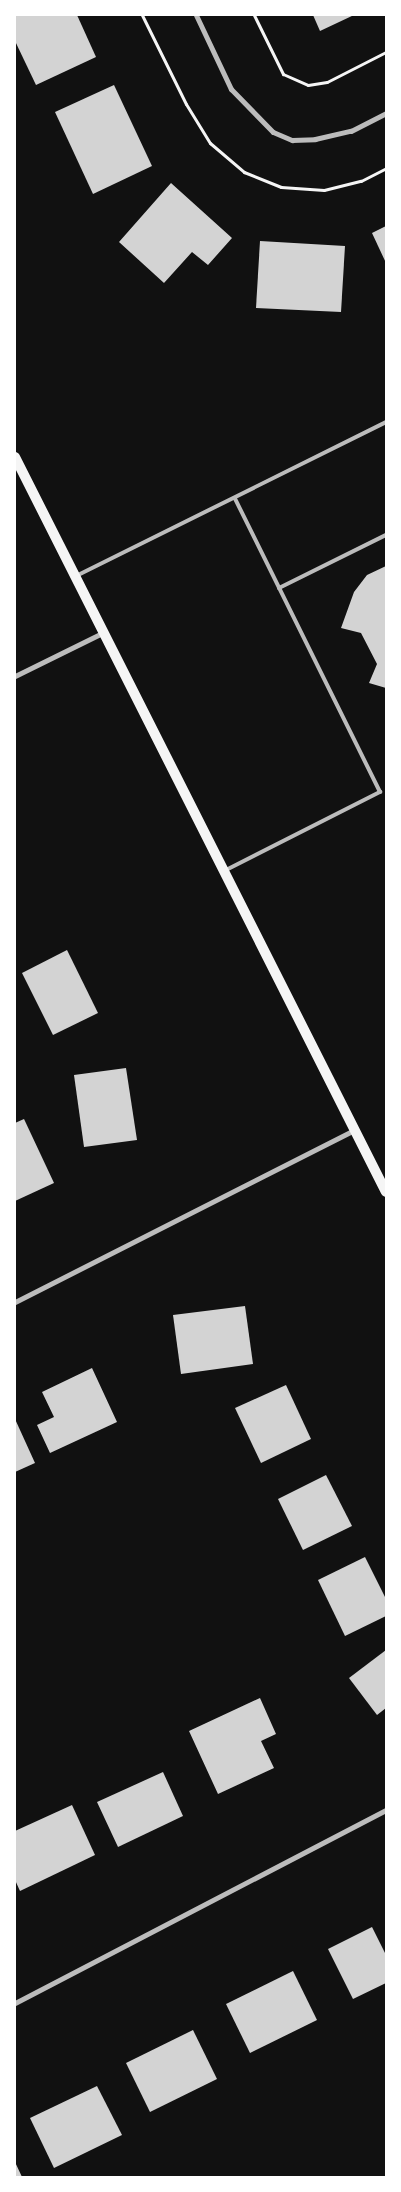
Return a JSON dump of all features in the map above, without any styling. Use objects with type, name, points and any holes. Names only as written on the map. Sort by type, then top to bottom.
[{"type":"main road","points":[[15,456],[356,1129],[386,1192]]},
{"type":"street","points":[[196,15],[231,89],[273,132],[292,140],[315,139],[351,131],[386,113]]},
{"type":"street","points":[[15,676],[104,631]]},
{"type":"street","points":[[15,1302],[356,1129]]},
{"type":"street","points":[[15,2003],[386,1810]]},
{"type":"lane","points":[[76,576],[235,499],[386,422]]},
{"type":"lane","points":[[235,499],[380,792]]},
{"type":"lane","points":[[279,588],[386,534]]},
{"type":"lane","points":[[225,871],[386,789]]},
{"type":"path","points":[[254,15],[283,74],[308,85],[328,82],[386,52]]},
{"type":"building","points":[[15,15],[77,15],[96,57],[36,85],[15,41]]},
{"type":"building","points":[[313,15],[354,15],[320,31]]},
{"type":"building","points":[[114,85],[152,166],[93,194],[55,112]]},
{"type":"building","points":[[171,183],[232,238],[208,265],[192,252],[164,283],[119,242]]},
{"type":"building","points":[[386,226],[386,263],[372,233]]},
{"type":"building","points":[[260,241],[345,246],[341,312],[256,308]]},
{"type":"building","points":[[386,566],[386,688],[369,683],[377,664],[361,633],[341,628],[354,592],[367,575]]},
{"type":"building","points":[[67,950],[98,1013],[53,1035],[22,973]]},
{"type":"building","points":[[126,1068],[137,1140],[84,1147],[74,1075]]},
{"type":"building","points":[[24,1119],[54,1183],[15,1201],[15,1123]]},
{"type":"building","points":[[245,1306],[253,1364],[181,1374],[173,1315]]},
{"type":"building","points":[[92,1368],[117,1422],[50,1453],[37,1425],[54,1417],[42,1392]]},
{"type":"building","points":[[286,1385],[311,1439],[261,1463],[235,1408]]},
{"type":"building","points":[[15,1419],[35,1463],[15,1472]]},
{"type":"building","points":[[326,1475],[352,1526],[303,1550],[278,1499]]},
{"type":"building","points":[[365,1557],[386,1599],[386,1616],[345,1636],[318,1580]]},
{"type":"building","points":[[386,1650],[386,1708],[377,1715],[349,1678]]},
{"type":"building","points":[[260,1698],[276,1734],[261,1741],[274,1768],[218,1794],[189,1731]]},
{"type":"building","points":[[163,1772],[183,1816],[118,1847],[97,1802]]},
{"type":"building","points":[[72,1805],[95,1855],[20,1891],[15,1880],[15,1831]]},
{"type":"building","points":[[372,1927],[386,1955],[386,1983],[353,1999],[328,1949]]},
{"type":"building","points":[[293,1971],[317,2020],[250,2053],[226,2004]]},
{"type":"building","points":[[193,2030],[217,2079],[150,2112],[126,2063]]},
{"type":"building","points":[[97,2086],[122,2135],[54,2168],[30,2118]]},
{"type":"building","points":[[15,2162],[22,2177],[15,2177]]}]
